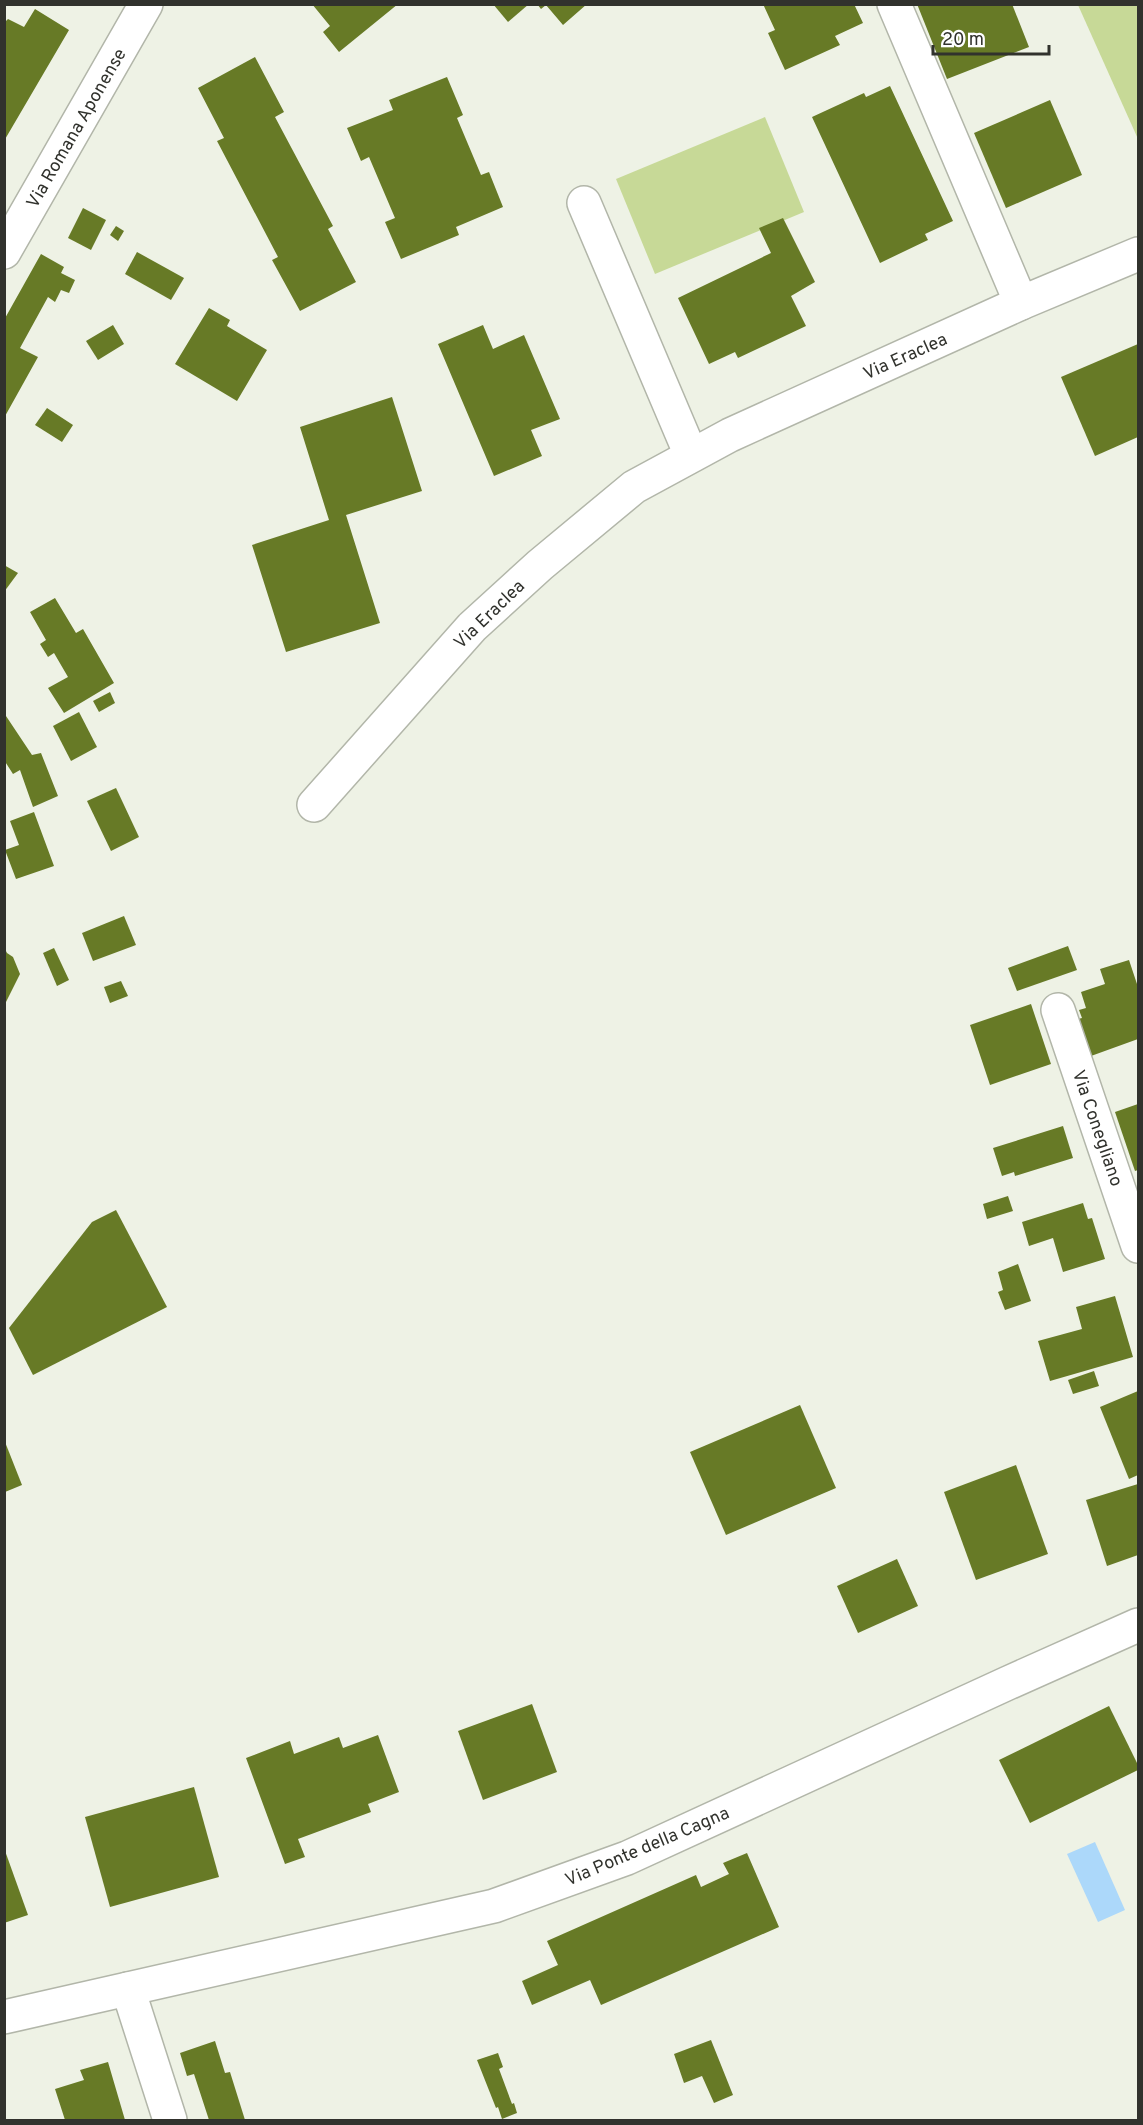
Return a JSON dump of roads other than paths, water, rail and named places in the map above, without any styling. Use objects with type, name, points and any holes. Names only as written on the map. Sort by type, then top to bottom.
[{"type":"street","name":"Via Romana Aponense","points":[[4,252],[146,4]]},
{"type":"street","points":[[894,4],[1021,303]]},
{"type":"street","points":[[584,203],[691,455]]},
{"type":"street","name":"Via Eraclea","points":[[314,805],[472,627],[540,565],[634,487],[730,435],[1021,303],[1138,254]]},
{"type":"street","name":"Via Conegliano","points":[[1058,1010],[1138,1246]]},
{"type":"street","name":"Via Ponte della Cagna","points":[[4,2017],[494,1906],[627,1858],[1138,1625]]},
{"type":"street","points":[[128,1989],[170,2121]]},
{"type":"water","points":[[1095,1842],[1125,1910],[1098,1922],[1067,1854]]}]
